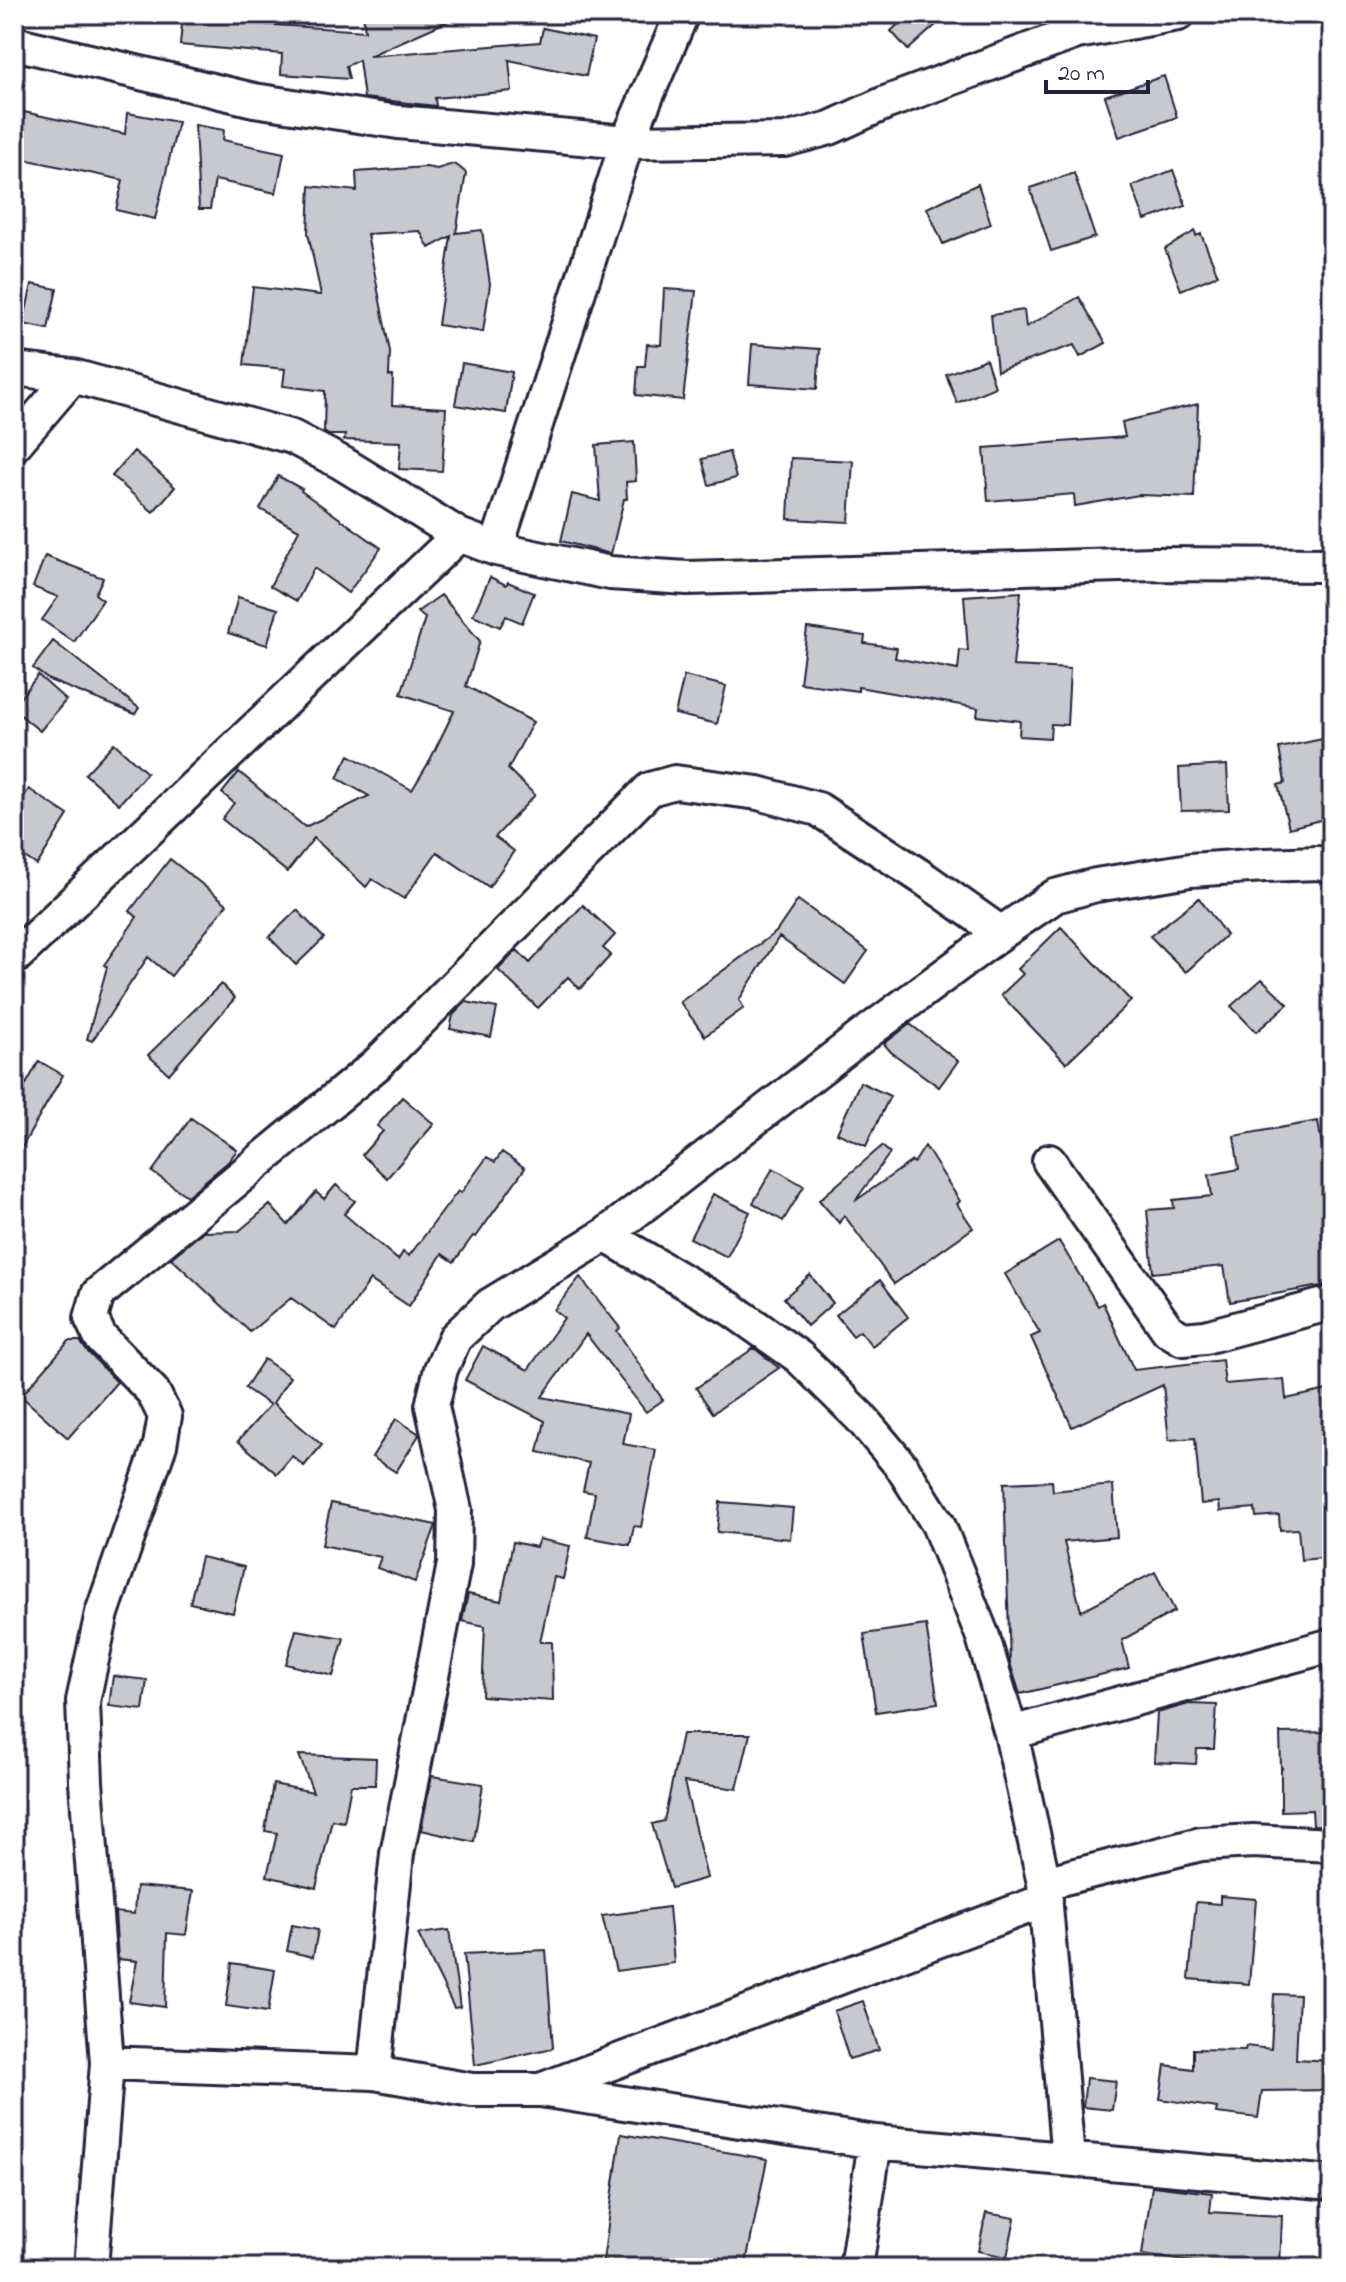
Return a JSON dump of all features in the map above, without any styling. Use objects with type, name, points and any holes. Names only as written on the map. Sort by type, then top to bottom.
[{"type":"street","points":[[496,549],[627,142],[682,14]]},
{"type":"street","points":[[14,43],[254,100],[398,122],[627,142],[785,140],[830,128],[885,103],[1077,32],[1178,14]]},
{"type":"street","points":[[14,369],[73,376],[292,437],[342,463],[459,535],[496,549],[610,573],[687,578],[1153,564],[1332,565]]},
{"type":"street","points":[[14,445],[73,376]]},
{"type":"street","points":[[14,958],[459,535]]},
{"type":"street","points":[[91,2268],[107,2063],[83,1701],[102,1613],[160,1445],[165,1416],[153,1392],[100,1337],[91,1318],[98,1294],[376,1065],[650,789],[675,782],[758,793],[818,809],[1001,933]]},
{"type":"street","points":[[374,2073],[397,1854],[454,1564],[455,1510],[432,1406],[441,1369],[455,1338],[490,1305],[605,1235],[861,1037],[1055,896],[1096,885],[1190,870],[1318,863],[1332,866]]},
{"type":"street","points":[[1049,1161],[1168,1330],[1183,1339],[1205,1337],[1332,1303]]},
{"type":"street","points":[[605,1235],[731,1309],[799,1357],[860,1417],[902,1467],[938,1524],[983,1637],[1011,1733],[1045,1892],[1068,2159]]},
{"type":"street","points":[[1011,1733],[1332,1645]]},
{"type":"street","points":[[540,2090],[1045,1892],[1201,1844],[1253,1841],[1332,1845]]},
{"type":"street","points":[[107,2063],[374,2073],[472,2090],[540,2090],[875,2142],[1332,2183]]},
{"type":"street","points":[[856,2268],[875,2142]]},
{"type":"building","points":[[183,14],[262,14],[261,24],[365,31],[363,14],[464,14],[369,56],[540,42],[543,28],[594,39],[586,76],[509,60],[512,91],[435,98],[436,106],[364,98],[359,60],[346,66],[349,79],[281,74],[282,54],[180,45]]},
{"type":"building","points":[[909,14],[948,14],[908,50],[891,31]]},
{"type":"building","points":[[1164,76],[1177,117],[1119,137],[1105,96]]},
{"type":"building","points":[[24,112],[125,134],[127,113],[178,122],[155,219],[116,210],[123,180],[14,157]]},
{"type":"building","points":[[195,125],[224,130],[223,140],[284,153],[276,193],[215,180],[210,209],[199,209]]},
{"type":"building","points":[[453,164],[466,173],[456,233],[482,230],[490,284],[483,332],[438,325],[451,236],[429,248],[420,231],[367,234],[390,352],[392,405],[446,408],[442,471],[399,469],[401,442],[344,440],[345,435],[324,432],[325,391],[283,386],[285,369],[244,365],[253,287],[321,295],[308,233],[310,186],[357,191],[356,172],[426,167],[437,169]]},
{"type":"building","points":[[1173,170],[1186,206],[1145,220],[1132,186]]},
{"type":"building","points":[[1074,173],[1095,237],[1051,251],[1030,188]]},
{"type":"building","points":[[978,184],[991,224],[943,244],[927,208]]},
{"type":"building","points":[[1195,231],[1196,236],[1201,234],[1218,275],[1181,290],[1165,249]]},
{"type":"building","points":[[32,284],[57,289],[48,329],[23,324]]},
{"type":"building","points":[[664,289],[696,291],[683,400],[636,395],[638,366],[645,366],[647,344],[661,345]]},
{"type":"building","points":[[1079,297],[1106,343],[1080,357],[1074,345],[997,371],[991,315],[1024,310],[1026,327]]},
{"type":"building","points":[[752,344],[820,349],[817,389],[749,384]]},
{"type":"building","points":[[986,359],[995,387],[957,403],[946,374]]},
{"type":"building","points":[[462,363],[512,372],[506,413],[455,405]]},
{"type":"building","points":[[1198,404],[1194,497],[1139,495],[1075,506],[1074,494],[988,501],[984,448],[1125,437],[1122,422]]},
{"type":"building","points":[[634,442],[636,481],[626,482],[627,499],[624,499],[611,554],[561,541],[572,494],[600,501],[596,445]]},
{"type":"building","points":[[134,451],[175,487],[153,512],[112,476]]},
{"type":"building","points":[[729,452],[736,478],[709,485],[702,459]]},
{"type":"building","points":[[791,458],[853,461],[849,522],[788,519]]},
{"type":"building","points":[[278,476],[302,489],[381,548],[348,593],[314,568],[297,601],[270,586],[299,530],[260,509]]},
{"type":"building","points":[[45,556],[103,578],[95,594],[103,600],[74,642],[42,620],[58,597],[33,587]]},
{"type":"building","points":[[490,577],[534,593],[522,623],[506,616],[500,627],[473,615]]},
{"type":"building","points":[[1021,592],[1013,666],[1070,669],[1067,725],[1051,724],[1050,738],[1019,736],[1020,721],[977,716],[978,708],[858,687],[858,691],[800,683],[807,628],[865,636],[864,643],[897,648],[895,658],[958,670],[960,650],[968,651],[964,596]]},
{"type":"building","points":[[441,595],[480,641],[466,686],[533,722],[508,769],[535,795],[495,837],[514,851],[489,887],[437,852],[404,899],[372,879],[366,887],[314,838],[287,872],[222,819],[234,803],[222,793],[239,772],[305,827],[369,796],[337,778],[349,755],[412,790],[454,711],[401,694],[425,618],[417,612]]},
{"type":"building","points":[[238,597],[278,609],[267,645],[228,633]]},
{"type":"building","points":[[53,641],[139,708],[135,714],[49,680],[33,668]]},
{"type":"building","points":[[38,675],[66,700],[40,731],[14,710]]},
{"type":"building","points":[[684,676],[726,686],[717,724],[675,714]]},
{"type":"building","points":[[1332,737],[1332,817],[1289,828],[1278,785],[1285,783],[1279,748]]},
{"type":"building","points":[[114,743],[147,773],[119,804],[85,774]]},
{"type":"building","points":[[1227,765],[1229,810],[1181,811],[1179,768]]},
{"type":"building","points":[[29,789],[68,815],[37,865],[14,850],[14,812]]},
{"type":"building","points":[[170,859],[227,904],[171,976],[148,957],[92,1041],[87,1039],[107,967],[104,965],[137,917],[130,911]]},
{"type":"building","points":[[1199,898],[1226,935],[1186,972],[1150,936]]},
{"type":"building","points":[[798,900],[868,951],[845,984],[779,937],[739,1000],[744,1008],[705,1036],[680,1002],[776,932]]},
{"type":"building","points":[[583,905],[615,935],[603,948],[611,955],[580,989],[568,977],[538,1008],[498,970],[517,950],[530,963]]},
{"type":"building","points":[[297,910],[324,938],[296,965],[269,937]]},
{"type":"building","points":[[1061,927],[1131,1001],[1066,1063],[1001,995],[1023,974],[1018,969]]},
{"type":"building","points":[[1262,979],[1288,1004],[1256,1032],[1231,1006]]},
{"type":"building","points":[[221,984],[235,998],[169,1074],[148,1055]]},
{"type":"building","points":[[466,1002],[497,1008],[491,1037],[450,1029],[453,1015]]},
{"type":"building","points":[[910,1024],[958,1061],[939,1087],[884,1044]]},
{"type":"building","points":[[39,1061],[63,1075],[14,1161],[14,1106]]},
{"type":"building","points":[[860,1082],[890,1096],[866,1146],[837,1133]]},
{"type":"building","points":[[402,1097],[434,1124],[387,1178],[362,1155],[383,1131],[377,1126]]},
{"type":"building","points":[[191,1118],[237,1150],[228,1162],[187,1196],[152,1172]]},
{"type":"building","points":[[1318,1121],[1332,1207],[1332,1225],[1323,1226],[1332,1284],[1230,1302],[1224,1266],[1153,1273],[1147,1210],[1174,1208],[1173,1200],[1212,1196],[1209,1175],[1239,1169],[1234,1136]]},
{"type":"building","points":[[882,1146],[890,1153],[855,1201],[912,1161],[914,1163],[925,1146],[960,1201],[957,1204],[973,1228],[894,1284],[844,1215],[839,1223],[819,1200]]},
{"type":"building","points":[[502,1152],[525,1168],[476,1237],[473,1236],[454,1262],[442,1254],[409,1306],[370,1280],[336,1330],[291,1298],[250,1332],[171,1258],[203,1232],[239,1231],[270,1205],[288,1225],[316,1192],[324,1199],[336,1185],[355,1201],[344,1214],[398,1260],[403,1252],[409,1256],[487,1157],[495,1162]]},
{"type":"building","points":[[773,1168],[804,1186],[783,1221],[753,1203]]},
{"type":"building","points":[[713,1194],[750,1212],[727,1257],[690,1238]]},
{"type":"building","points":[[1059,1241],[1098,1306],[1103,1303],[1134,1370],[1222,1360],[1225,1384],[1284,1379],[1286,1399],[1332,1389],[1332,1557],[1301,1560],[1298,1529],[1280,1530],[1279,1515],[1256,1517],[1255,1508],[1220,1511],[1219,1502],[1201,1504],[1195,1438],[1169,1440],[1163,1385],[1072,1427],[1031,1337],[1040,1333],[1005,1274]]},
{"type":"building","points":[[810,1275],[833,1303],[807,1326],[784,1298]]},
{"type":"building","points":[[580,1277],[620,1328],[617,1331],[663,1400],[646,1412],[586,1334],[542,1397],[629,1414],[623,1444],[656,1450],[641,1527],[634,1526],[630,1545],[587,1537],[595,1493],[583,1491],[589,1463],[538,1452],[545,1421],[465,1380],[483,1346],[528,1370],[564,1318],[554,1310]]},
{"type":"building","points":[[880,1280],[908,1317],[872,1346],[860,1331],[853,1336],[836,1315]]},
{"type":"building","points":[[69,1341],[80,1341],[117,1382],[68,1438],[21,1396]]},
{"type":"building","points":[[754,1348],[779,1368],[713,1413],[696,1388]]},
{"type":"building","points":[[264,1359],[290,1377],[273,1403],[322,1445],[304,1466],[292,1456],[277,1474],[238,1441],[270,1405],[245,1388]]},
{"type":"building","points":[[396,1419],[419,1435],[396,1472],[372,1457]]},
{"type":"building","points":[[1052,1481],[1053,1491],[1113,1485],[1117,1537],[1064,1542],[1081,1611],[1155,1572],[1175,1611],[1122,1640],[1129,1668],[1020,1694],[1010,1663],[1004,1483]]},
{"type":"building","points":[[720,1502],[793,1508],[790,1539],[717,1532]]},
{"type":"building","points":[[331,1503],[436,1525],[415,1582],[377,1568],[381,1557],[322,1545]]},
{"type":"building","points":[[539,1539],[570,1546],[563,1579],[554,1577],[540,1642],[552,1642],[553,1701],[482,1696],[485,1626],[462,1621],[468,1594],[501,1601],[513,1542],[536,1547]]},
{"type":"building","points":[[201,1557],[244,1567],[233,1613],[190,1603]]},
{"type":"building","points":[[926,1625],[938,1703],[876,1712],[864,1634]]},
{"type":"building","points":[[296,1630],[344,1638],[333,1676],[286,1664]]},
{"type":"building","points":[[113,1676],[147,1680],[143,1710],[109,1706]]},
{"type":"building","points":[[1189,1704],[1217,1705],[1214,1749],[1197,1749],[1196,1764],[1154,1762],[1157,1713]]},
{"type":"building","points":[[1332,1732],[1332,1826],[1313,1825],[1312,1810],[1281,1811],[1283,1768],[1280,1733]]},
{"type":"building","points":[[682,1734],[750,1734],[737,1789],[684,1782],[707,1878],[671,1888],[652,1824],[664,1821]]},
{"type":"building","points":[[299,1755],[376,1758],[375,1785],[351,1785],[344,1822],[332,1820],[316,1888],[267,1876],[277,1833],[265,1831],[273,1784],[313,1792]]},
{"type":"building","points":[[432,1776],[483,1784],[474,1842],[421,1830]]},
{"type":"building","points":[[136,1886],[193,1891],[186,1935],[167,1933],[165,2007],[129,2002],[137,1961],[118,1959],[115,1912],[134,1914]]},
{"type":"building","points":[[1220,1896],[1256,1899],[1249,1984],[1189,1979],[1196,1902],[1220,1904]]},
{"type":"building","points":[[669,1907],[674,1963],[616,1971],[602,1916]]},
{"type":"building","points":[[292,1925],[318,1930],[313,1957],[287,1951]]},
{"type":"building","points":[[449,1930],[460,2007],[454,2008],[418,1934]]},
{"type":"building","points":[[546,1950],[553,2048],[475,2065],[464,1954]]},
{"type":"building","points":[[232,1963],[275,1970],[268,2012],[226,2006]]},
{"type":"building","points":[[1274,1994],[1299,1995],[1296,2059],[1332,2061],[1332,2090],[1262,2091],[1258,2118],[1216,2113],[1217,2108],[1160,2099],[1165,2065],[1193,2069],[1193,2049],[1245,2050],[1246,2046],[1271,2049]]},
{"type":"building","points":[[863,2001],[879,2050],[849,2059],[834,2011]]},
{"type":"building","points":[[1086,2078],[1116,2081],[1112,2110],[1083,2107]]},
{"type":"building","points":[[621,2134],[767,2159],[745,2268],[602,2268]]},
{"type":"building","points":[[1152,2186],[1212,2193],[1210,2212],[1282,2216],[1280,2268],[1236,2268],[1142,2255]]},
{"type":"building","points":[[986,2213],[1015,2218],[1007,2257],[978,2251]]}]
